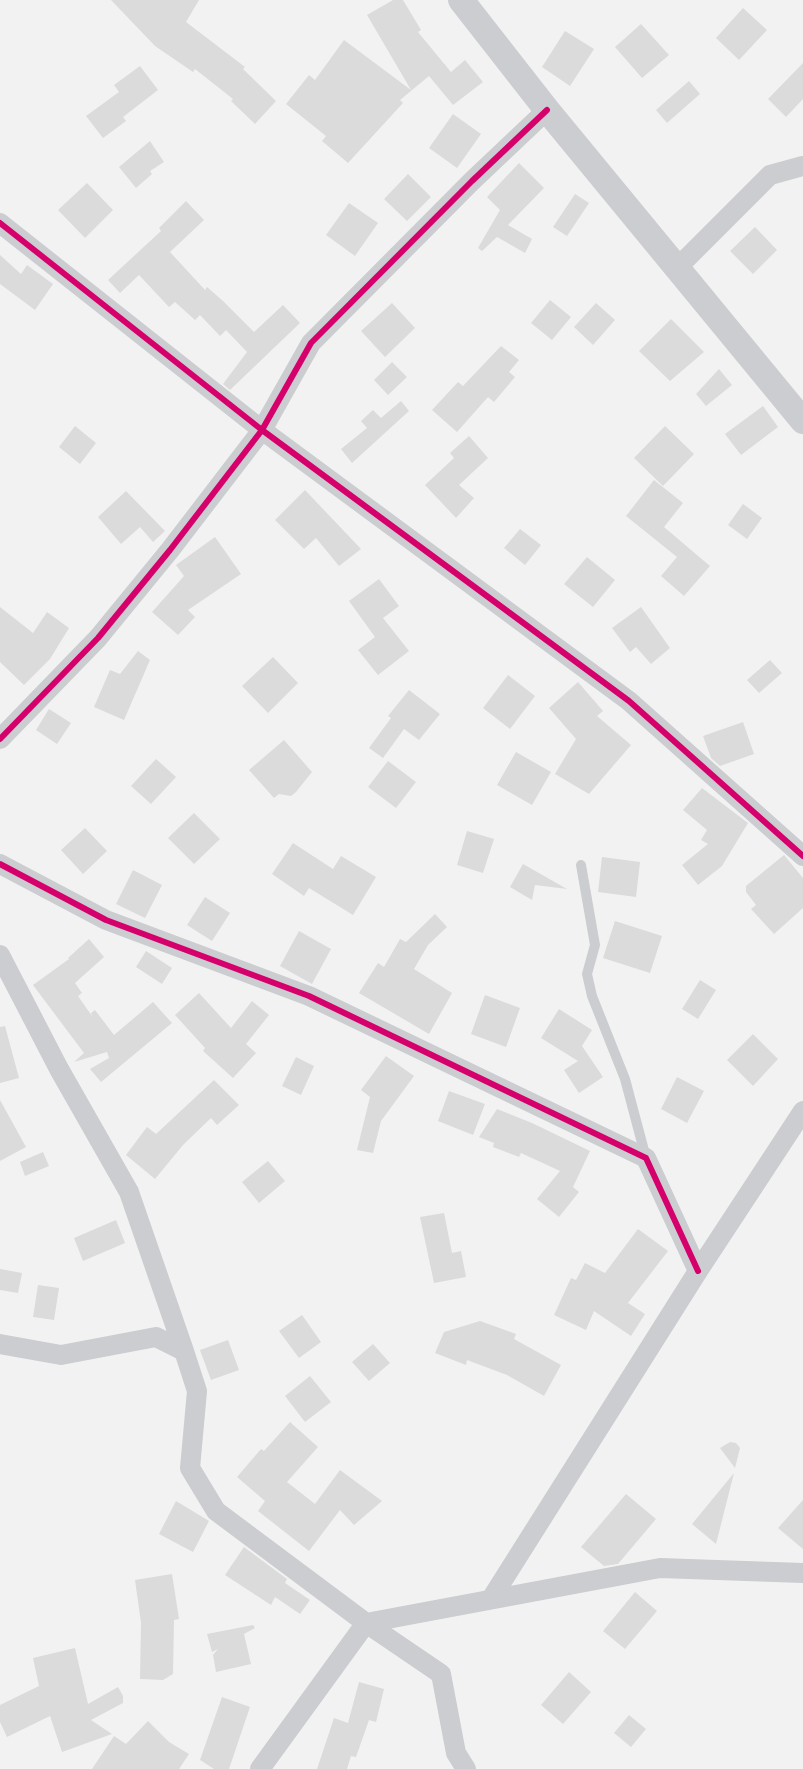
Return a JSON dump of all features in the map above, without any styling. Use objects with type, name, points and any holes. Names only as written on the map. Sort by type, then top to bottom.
[{"type":"street","points":[[461,0],[676,269],[803,421]]},
{"type":"street","points":[[0,739],[98,638],[170,550],[262,430],[311,343],[472,181],[547,110]]},
{"type":"street","points":[[676,269],[770,175],[803,166]]},
{"type":"street","points":[[0,223],[262,430],[629,701],[803,856]]},
{"type":"street","points":[[0,864],[106,920],[309,996],[646,1158],[698,1270]]},
{"type":"street","points":[[0,955],[59,1069],[129,1192],[197,1391],[190,1468],[216,1511],[366,1623],[441,1674],[456,1752],[466,1769]]},
{"type":"street","points":[[491,1599],[698,1270],[803,1111]]},
{"type":"street","points":[[0,1344],[61,1355],[156,1337],[183,1351]]},
{"type":"street","points":[[260,1769],[366,1623],[660,1568],[803,1573]]},
{"type":"lane","points":[[581,865],[595,945],[587,974],[592,996],[625,1079],[646,1158]]},
{"type":"building","points":[[111,0],[199,0],[186,22],[245,67],[243,69],[276,101],[255,124],[231,101],[233,99],[195,69],[193,72],[155,46]]},
{"type":"building","points":[[393,0],[403,0],[421,30],[418,32],[451,72],[465,60],[483,82],[453,105],[429,76],[400,100],[403,103],[348,163],[322,141],[326,136],[286,104],[309,75],[315,80],[344,40],[411,90],[367,15]]},
{"type":"building","points":[[743,8],[767,30],[739,60],[716,38]]},
{"type":"building","points":[[641,24],[669,55],[642,78],[615,47]]},
{"type":"building","points":[[565,31],[594,49],[570,86],[542,67]]},
{"type":"building","points":[[803,63],[803,99],[786,117],[768,99]]},
{"type":"building","points":[[140,66],[158,90],[123,117],[126,121],[103,138],[86,116],[119,92],[114,85]]},
{"type":"building","points":[[689,81],[700,94],[667,123],[656,110]]},
{"type":"building","points":[[453,114],[481,134],[457,168],[429,148]]},
{"type":"building","points":[[150,141],[164,162],[150,171],[152,174],[136,188],[119,167]]},
{"type":"building","points":[[519,163],[544,188],[508,225],[532,239],[525,253],[497,237],[482,251],[478,248],[500,210],[487,197]]},
{"type":"building","points":[[408,174],[431,197],[407,221],[384,199]]},
{"type":"building","points":[[87,183],[113,210],[85,238],[58,210]]},
{"type":"building","points":[[575,194],[589,203],[567,236],[553,227]]},
{"type":"building","points":[[186,201],[204,220],[170,252],[205,290],[207,287],[254,332],[283,305],[300,323],[230,390],[223,384],[247,352],[226,330],[220,336],[200,315],[195,320],[175,302],[169,307],[139,275],[120,293],[108,280],[161,231],[159,228]]},
{"type":"building","points":[[349,203],[378,223],[355,256],[326,235]]},
{"type":"building","points":[[755,227],[777,250],[753,274],[730,251]]},
{"type":"building","points":[[0,255],[21,274],[27,265],[53,284],[35,310],[0,284]]},
{"type":"building","points":[[550,300],[571,317],[552,340],[531,323]]},
{"type":"building","points":[[392,303],[415,328],[385,357],[361,331]]},
{"type":"building","points":[[596,303],[615,320],[593,345],[574,327]]},
{"type":"building","points":[[671,319],[704,352],[670,381],[639,351]]},
{"type":"building","points":[[501,346],[519,360],[509,372],[515,377],[494,402],[488,397],[457,432],[432,410],[458,382],[463,386]]},
{"type":"building","points":[[392,362],[407,377],[388,395],[374,380]]},
{"type":"building","points":[[719,369],[732,385],[706,406],[696,394]]},
{"type":"building","points":[[401,401],[409,411],[352,463],[341,449],[367,428],[361,421],[373,410],[381,418]]},
{"type":"building","points":[[763,406],[778,427],[741,455],[725,434]]},
{"type":"building","points":[[75,426],[96,443],[80,464],[59,447]]},
{"type":"building","points":[[665,426],[694,454],[663,486],[634,458]]},
{"type":"building","points":[[469,436],[488,458],[459,485],[474,498],[456,518],[425,485],[454,458],[450,453]]},
{"type":"building","points":[[654,480],[683,503],[664,527],[710,566],[684,596],[661,576],[677,557],[626,516]]},
{"type":"building","points":[[305,490],[361,549],[339,566],[316,538],[304,549],[275,520]]},
{"type":"building","points":[[126,491],[165,531],[153,542],[140,527],[121,544],[98,517]]},
{"type":"building","points":[[743,504],[762,518],[747,539],[728,525]]},
{"type":"building","points":[[520,529],[541,545],[525,565],[504,548]]},
{"type":"building","points":[[215,537],[241,574],[188,610],[195,617],[178,635],[152,612],[184,576],[176,565]]},
{"type":"building","points":[[587,557],[615,580],[593,607],[564,584]]},
{"type":"building","points":[[379,579],[399,606],[383,618],[409,651],[378,675],[358,650],[375,637],[349,601]]},
{"type":"building","points":[[0,607],[33,633],[47,612],[69,628],[50,659],[24,685],[0,662]]},
{"type":"building","points":[[641,607],[670,648],[651,664],[636,647],[630,652],[612,628]]},
{"type":"building","points":[[138,651],[150,660],[124,720],[94,707],[110,670],[120,674]]},
{"type":"building","points":[[273,657],[298,683],[268,713],[242,686]]},
{"type":"building","points":[[770,660],[782,673],[759,693],[747,680]]},
{"type":"building","points":[[508,675],[535,696],[510,729],[483,708]]},
{"type":"building","points":[[578,682],[603,711],[597,716],[631,745],[589,794],[555,774],[576,739],[549,708]]},
{"type":"building","points":[[409,690],[440,714],[419,740],[404,729],[383,758],[369,748],[391,718],[388,716]]},
{"type":"building","points":[[49,709],[71,723],[57,744],[36,730]]},
{"type":"building","points":[[743,722],[754,754],[720,766],[711,758],[703,736]]},
{"type":"building","points":[[284,740],[312,772],[291,796],[279,794],[274,798],[249,770]]},
{"type":"building","points":[[516,752],[551,772],[532,805],[497,785]]},
{"type":"building","points":[[156,759],[176,777],[151,804],[131,786]]},
{"type":"building","points":[[388,761],[416,782],[396,808],[368,787]]},
{"type":"building","points":[[702,788],[748,823],[722,866],[698,885],[682,865],[708,844],[701,840],[707,830],[683,810]]},
{"type":"building","points":[[194,813],[220,839],[194,864],[168,838]]},
{"type":"building","points":[[85,828],[107,851],[83,874],[61,850]]},
{"type":"building","points":[[467,831],[494,839],[483,873],[457,865]]},
{"type":"building","points":[[293,843],[333,869],[341,856],[376,877],[353,915],[309,888],[304,896],[272,874]]},
{"type":"building","points":[[784,855],[803,878],[803,908],[774,934],[751,909],[756,905],[746,892],[746,886]]},
{"type":"building","points":[[602,857],[640,862],[636,897],[598,892]]},
{"type":"building","points":[[523,864],[567,889],[535,885],[532,900],[510,887]]},
{"type":"building","points":[[133,870],[162,885],[145,918],[116,904]]},
{"type":"building","points":[[205,897],[230,913],[212,941],[187,925]]},
{"type":"building","points":[[435,914],[447,927],[428,945],[414,969],[452,993],[429,1034],[359,993],[378,963],[384,967],[400,939],[406,942]]},
{"type":"building","points":[[615,921],[662,936],[650,973],[603,958]]},
{"type":"building","points":[[299,931],[331,949],[312,984],[280,966]]},
{"type":"building","points":[[89,939],[104,957],[75,983],[82,993],[78,996],[92,1016],[91,1013],[95,1010],[114,1035],[153,1002],[172,1023],[101,1082],[90,1069],[109,1058],[107,1052],[74,1062],[84,1053],[33,985],[69,959]]},
{"type":"building","points":[[146,951],[172,968],[162,984],[136,967]]},
{"type":"building","points":[[700,980],[716,990],[698,1019],[682,1009]]},
{"type":"building","points":[[199,993],[231,1028],[252,1001],[269,1015],[246,1044],[256,1053],[233,1078],[203,1051],[205,1048],[175,1015]]},
{"type":"building","points":[[485,995],[520,1008],[506,1047],[471,1034]]},
{"type":"building","points":[[559,1009],[592,1030],[582,1046],[603,1077],[579,1093],[564,1070],[578,1061],[541,1038]]},
{"type":"building","points":[[5,1026],[19,1078],[0,1083],[0,1027]]},
{"type":"building","points":[[753,1034],[778,1059],[753,1086],[727,1060]]},
{"type":"building","points":[[386,1056],[414,1076],[381,1121],[373,1153],[357,1150],[370,1097],[361,1090]]},
{"type":"building","points":[[296,1057],[314,1066],[301,1095],[282,1086]]},
{"type":"building","points":[[677,1077],[704,1091],[687,1123],[661,1109]]},
{"type":"building","points":[[214,1080],[239,1105],[217,1125],[211,1118],[183,1145],[155,1179],[126,1155],[147,1127],[156,1134]]},
{"type":"building","points":[[449,1091],[485,1104],[473,1135],[438,1121]]},
{"type":"building","points":[[0,1100],[26,1147],[0,1161]]},
{"type":"building","points":[[497,1109],[590,1151],[573,1187],[579,1192],[559,1217],[537,1199],[560,1171],[521,1153],[519,1157],[493,1147],[494,1143],[479,1137]]},
{"type":"building","points":[[43,1152],[49,1166],[25,1176],[20,1162]]},
{"type":"building","points":[[268,1161],[285,1181],[259,1203],[242,1182]]},
{"type":"building","points":[[444,1213],[452,1253],[461,1251],[466,1277],[434,1283],[420,1217]]},
{"type":"building","points":[[116,1220],[125,1243],[83,1261],[74,1238]]},
{"type":"building","points":[[638,1229],[668,1251],[628,1303],[645,1314],[631,1336],[594,1311],[586,1330],[554,1315],[571,1278],[576,1280],[585,1263],[605,1273]]},
{"type":"building","points":[[0,1269],[22,1273],[18,1293],[0,1290]]},
{"type":"building","points":[[38,1285],[59,1288],[54,1320],[33,1317]]},
{"type":"building","points":[[302,1315],[321,1342],[299,1358],[279,1331]]},
{"type":"building","points":[[480,1321],[516,1334],[514,1339],[561,1365],[544,1396],[507,1375],[467,1360],[466,1365],[435,1353],[444,1332]]},
{"type":"building","points":[[228,1340],[239,1370],[211,1380],[200,1350]]},
{"type":"building","points":[[373,1344],[390,1363],[369,1381],[352,1362]]},
{"type":"building","points":[[310,1376],[331,1402],[305,1422],[285,1396]]},
{"type":"building","points":[[290,1422],[318,1447],[287,1482],[315,1504],[340,1470],[382,1501],[354,1525],[340,1510],[309,1551],[258,1511],[265,1501],[237,1477],[261,1449],[264,1451]]},
{"type":"building","points":[[730,1442],[736,1443],[740,1448],[735,1468],[720,1448]]},
{"type":"building","points":[[734,1473],[716,1544],[692,1524]]},
{"type":"building","points":[[626,1494],[656,1519],[618,1564],[604,1566],[581,1547]]},
{"type":"building","points":[[803,1500],[803,1549],[778,1528]]},
{"type":"building","points":[[176,1501],[209,1521],[193,1552],[159,1534]]},
{"type":"building","points":[[244,1547],[287,1579],[285,1583],[310,1600],[300,1614],[275,1597],[271,1605],[225,1575]]},
{"type":"building","points":[[172,1574],[179,1619],[174,1620],[173,1674],[163,1680],[140,1679],[141,1623],[135,1580]]},
{"type":"building","points":[[635,1592],[657,1611],[625,1649],[603,1631]]},
{"type":"building","points":[[253,1625],[255,1628],[244,1634],[251,1664],[216,1672],[213,1655],[218,1649],[212,1652],[207,1634]]},
{"type":"building","points":[[75,1648],[88,1704],[118,1687],[123,1696],[123,1703],[91,1720],[112,1734],[62,1752],[50,1716],[7,1737],[0,1722],[0,1705],[39,1686],[33,1658]]},
{"type":"building","points":[[569,1672],[591,1692],[563,1724],[541,1705]]},
{"type":"building","points":[[359,1682],[384,1689],[376,1722],[369,1720],[356,1757],[351,1756],[347,1769],[317,1769],[334,1718],[348,1723]]},
{"type":"building","points":[[222,1697],[250,1707],[229,1769],[214,1769],[200,1760]]},
{"type":"building","points":[[629,1715],[646,1729],[631,1747],[614,1733]]},
{"type":"building","points":[[148,1721],[169,1742],[189,1754],[179,1769],[92,1769],[114,1736],[126,1744]]},
{"type":"cycle path","points":[[0,739],[98,638],[170,550],[262,430],[311,343],[472,181],[547,110]]},
{"type":"cycle path","points":[[0,223],[262,430],[629,701],[803,856]]},
{"type":"cycle path","points":[[0,864],[106,920],[309,996],[646,1158],[698,1271]]}]
